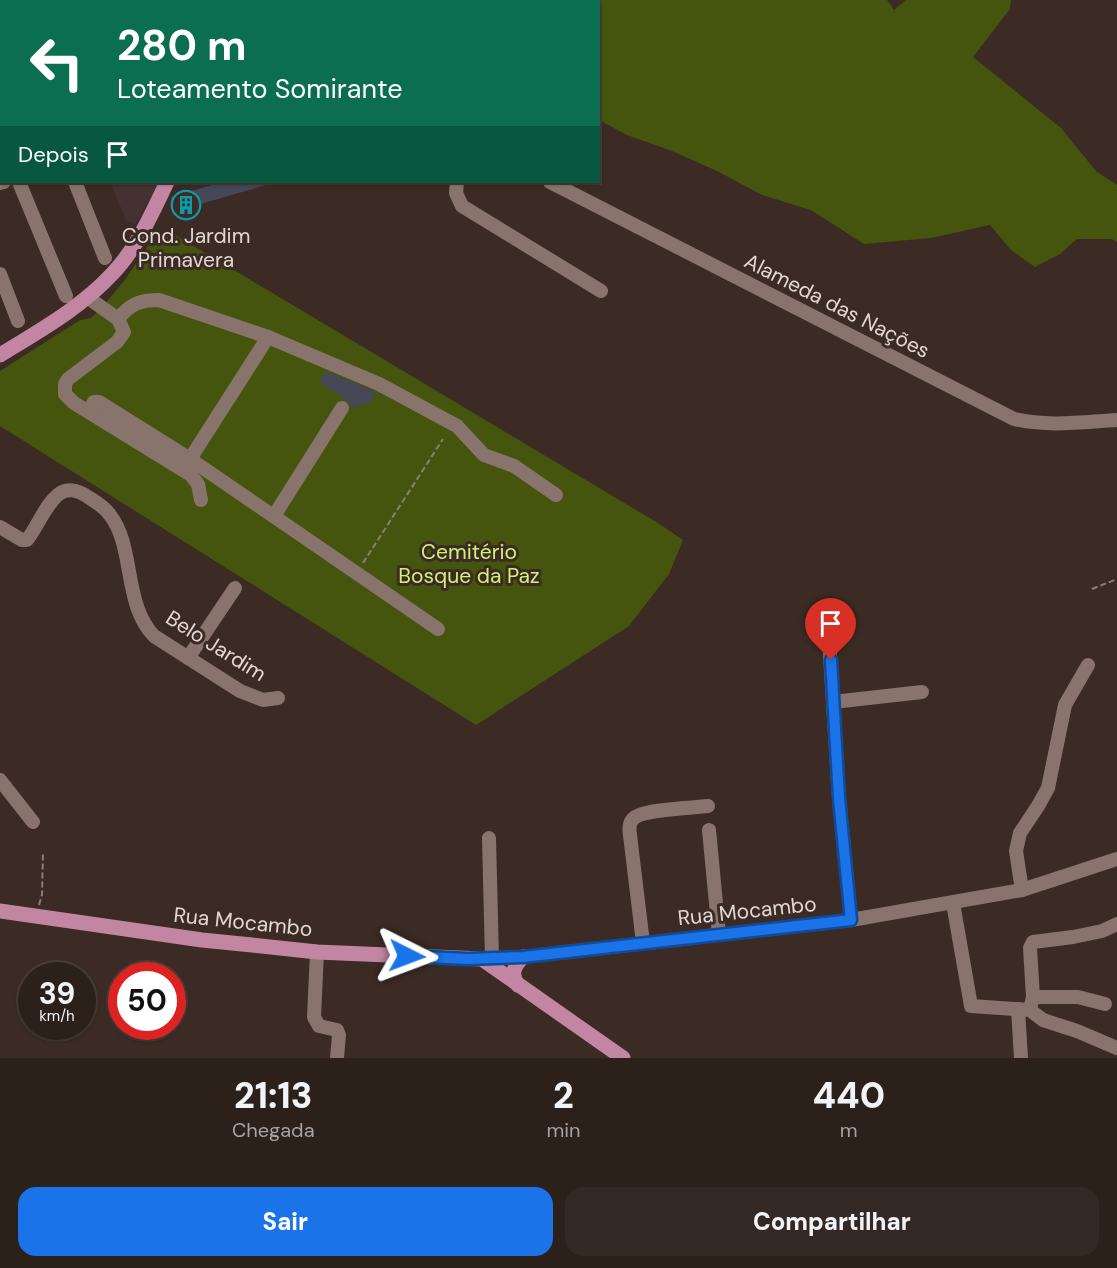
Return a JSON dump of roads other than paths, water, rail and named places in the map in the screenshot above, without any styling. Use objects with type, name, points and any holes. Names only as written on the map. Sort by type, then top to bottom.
[{"type":"main road","points":[[0,355],[87,297],[113,273],[139,237],[168,184]]},
{"type":"main road","name":"Rua Mocambo","points":[[0,911],[202,940],[317,952],[487,959]]},
{"type":"main road","points":[[518,985],[514,980],[513,971],[523,957]]},
{"type":"main road","points":[[487,959],[518,985],[623,1058]]},
{"type":"street","points":[[19,183],[66,296]]},
{"type":"street","points":[[75,183],[105,258]]},
{"type":"street","points":[[457,183],[456,193],[462,206],[601,291]]},
{"type":"street","name":"Alameda das Nações","points":[[552,183],[1014,419],[1049,424],[1117,420]]},
{"type":"street","points":[[0,274],[18,321]]},
{"type":"street","points":[[87,297],[118,319],[124,332],[122,337],[73,374],[65,384],[65,394],[88,411],[191,475],[198,484],[201,500]]},
{"type":"street","points":[[118,319],[133,304],[159,300],[268,337],[379,384],[457,426],[484,455],[514,466],[556,495]]},
{"type":"street","points":[[190,459],[268,337]]},
{"type":"street","points":[[88,411],[94,402],[99,402],[190,459],[438,629]]},
{"type":"street","points":[[274,516],[342,408]]},
{"type":"street","name":"Belo Jardim","points":[[0,526],[22,540],[27,540],[57,496],[68,490],[80,492],[102,507],[116,523],[143,623],[154,636],[252,696],[263,700],[278,698]]},
{"type":"street","points":[[189,658],[235,588]]},
{"type":"street","points":[[829,639],[839,798],[851,920]]},
{"type":"street","points":[[1022,890],[1016,851],[1020,833],[1048,788],[1065,705],[1088,665]]},
{"type":"street","points":[[833,702],[922,692]]},
{"type":"street","points":[[0,780],[33,822]]},
{"type":"street","points":[[643,943],[630,823],[637,816],[651,812],[708,806]]},
{"type":"street","points":[[710,830],[719,935]]},
{"type":"street","points":[[487,959],[489,837]]},
{"type":"street","name":"Rua Mocambo","points":[[487,959],[523,957],[851,920],[1022,890],[1117,859]]},
{"type":"street","points":[[953,903],[966,970],[969,1004],[976,1007],[1002,1008],[1078,997],[1105,1004]]},
{"type":"street","points":[[1021,1058],[1031,944],[1036,941],[1102,931],[1117,924]]},
{"type":"street","points":[[317,952],[314,1017],[319,1026],[337,1030],[339,1035],[337,1058]]},
{"type":"street","points":[[1027,1005],[1043,1020],[1117,1048]]},
{"type":"place","name":"Cond. Jardim Primavera","points":[[186,205]]},
{"type":"park label","name":"Cemitério Bosque da Paz","points":[[469,564]]}]
